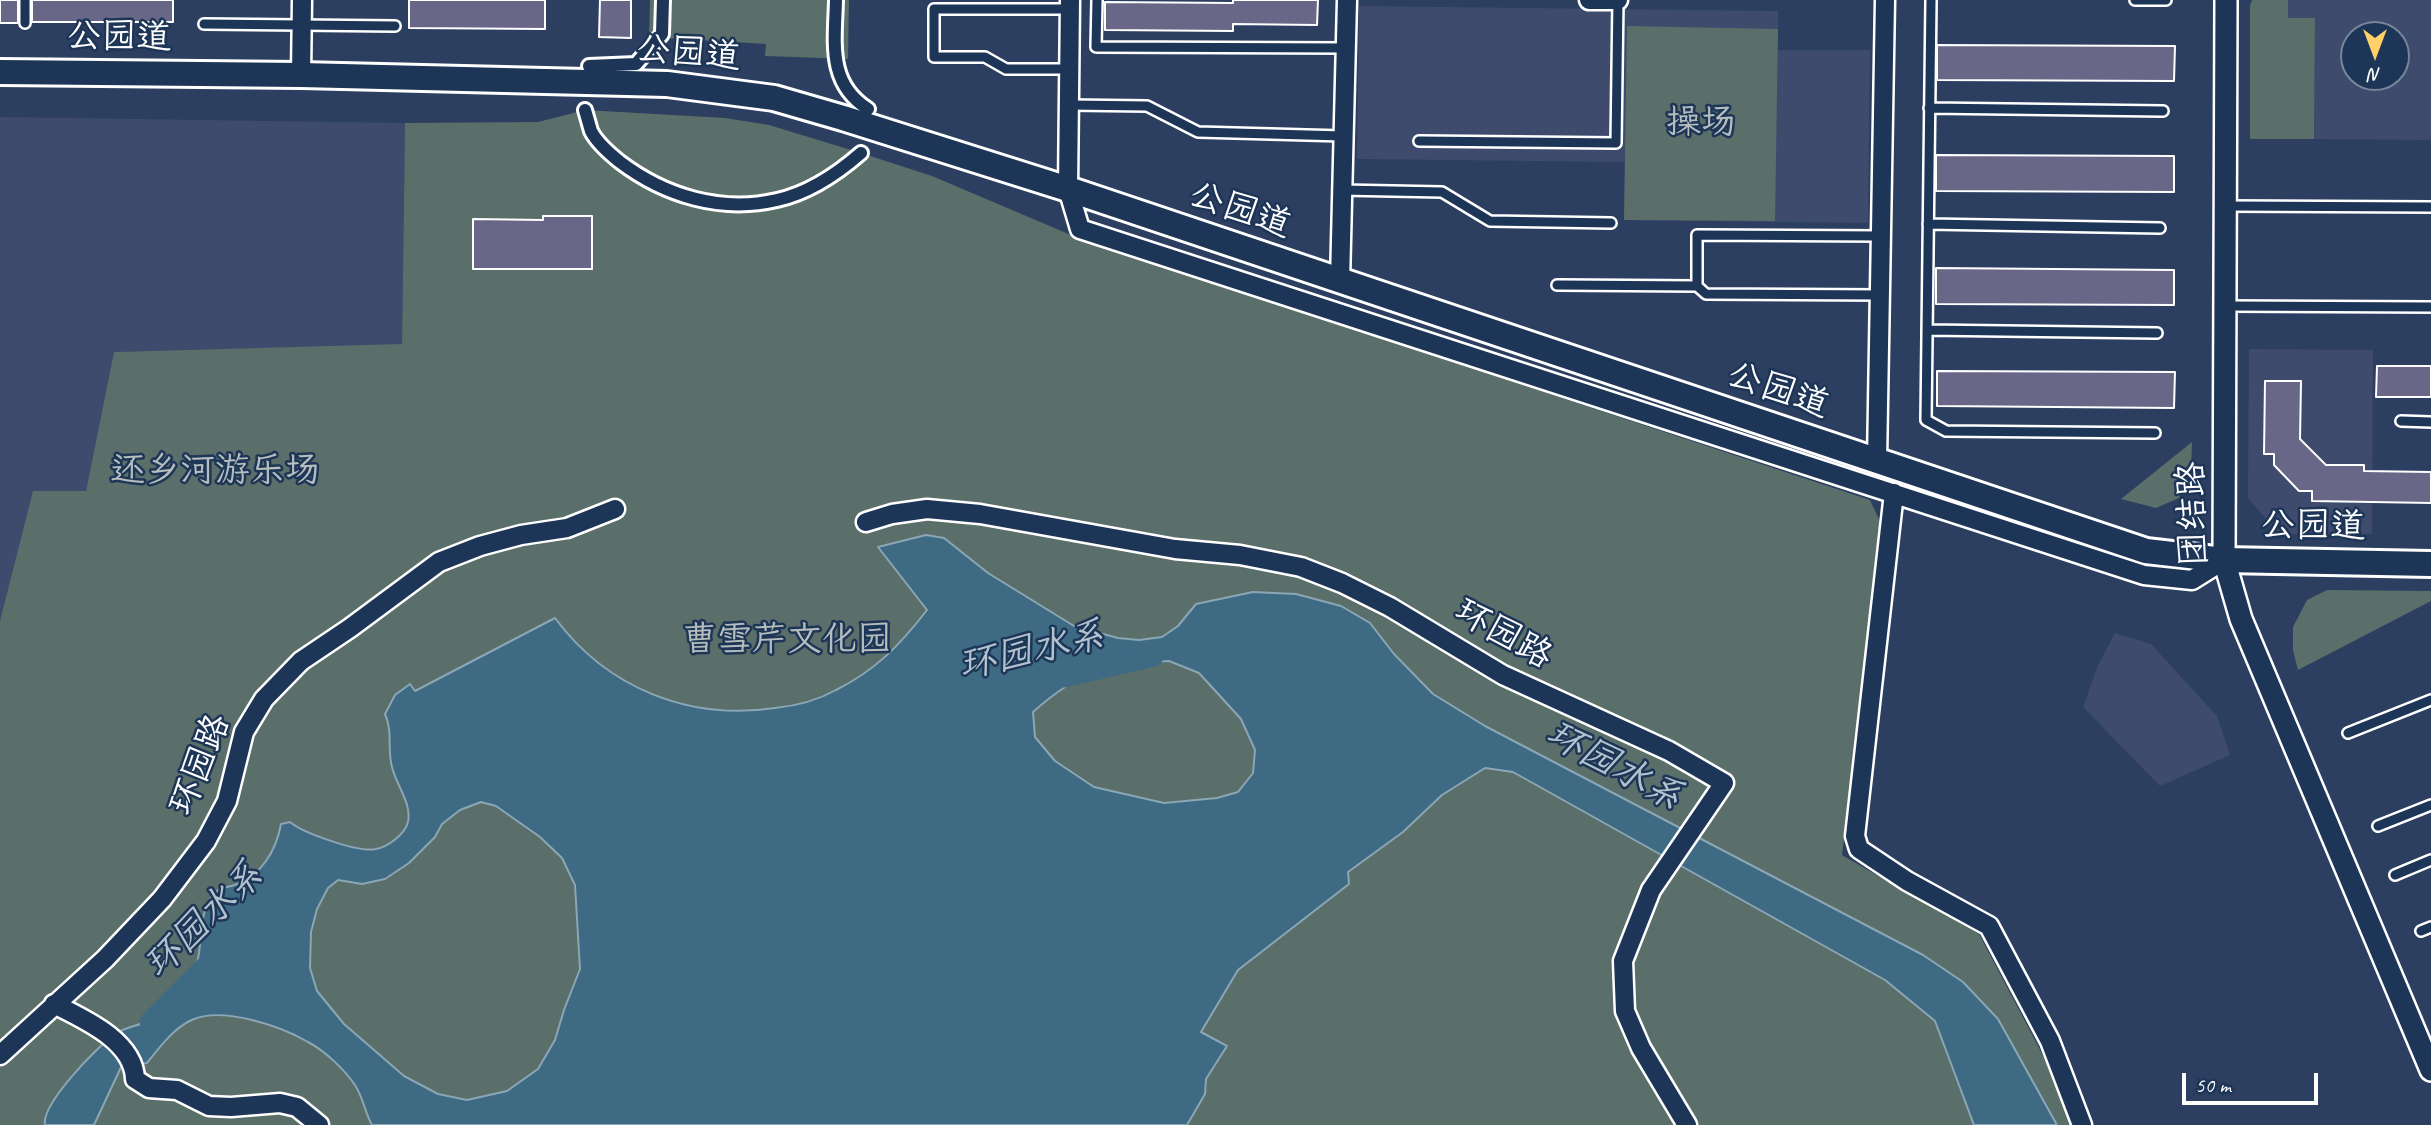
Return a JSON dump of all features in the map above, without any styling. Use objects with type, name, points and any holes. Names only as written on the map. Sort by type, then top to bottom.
[{"type":"main road","name":"公园道","points":[[0,72],[301,75],[667,84],[775,98],[1068,190],[2146,551],[2224,560],[2431,564]]},
{"type":"street","points":[[301,75],[302,0]]},
{"type":"street","points":[[589,66],[636,64],[662,34],[663,0]]},
{"type":"street","points":[[836,0],[837,72],[856,101],[868,109]]},
{"type":"street","points":[[1340,281],[1346,0]]},
{"type":"street","points":[[1589,0],[1618,0]]},
{"type":"street","points":[[1877,461],[1885,0]]},
{"type":"street","name":"团结路","points":[[2226,0],[2224,560],[2241,619],[2430,1065]]},
{"type":"street","points":[[1070,4],[1068,190],[1080,229],[2144,575],[2192,580],[2224,560]]},
{"type":"street","points":[[585,110],[592,132],[610,155],[628,169],[673,193],[708,202],[743,204],[777,200],[807,190],[842,170],[861,153]]},
{"type":"street","points":[[1894,493],[1855,836],[1859,849],[1907,881],[1989,926],[2050,1041],[2082,1125]]},
{"type":"street","name":"环园路","points":[[0,1055],[105,960],[162,899],[206,841],[227,801],[244,732],[264,699],[301,661],[439,562],[480,546],[521,535],[567,528],[615,509]]},
{"type":"street","name":"环园路","points":[[866,522],[892,514],[927,509],[980,514],[1175,550],[1240,555],[1301,567],[1342,583],[1390,607],[1503,675],[1669,751],[1724,783],[1651,890],[1623,961],[1625,1011],[1641,1048],[1687,1125]]},
{"type":"street","points":[[54,1004],[104,1030],[135,1065],[135,1079],[149,1088],[177,1090],[209,1106],[280,1103],[297,1107],[319,1125]]},
{"type":"lane","points":[[24,0],[24,23]]},
{"type":"lane","points":[[1097,0],[1096,47],[1345,48]]},
{"type":"lane","points":[[1419,141],[1616,143],[1618,0]]},
{"type":"lane","points":[[1931,0],[1926,420],[1946,431],[2155,433]]},
{"type":"lane","points":[[2135,0],[2165,0]]},
{"type":"lane","points":[[1070,4],[934,9],[934,57],[985,57],[1006,69],[1070,69]]},
{"type":"lane","points":[[204,24],[395,26]]},
{"type":"lane","points":[[1069,105],[1147,106],[1198,132],[1343,136]]},
{"type":"lane","points":[[1929,108],[2163,111]]},
{"type":"lane","points":[[1342,190],[1442,192],[1490,221],[1611,223]]},
{"type":"lane","points":[[2225,206],[2431,207]]},
{"type":"lane","points":[[1928,224],[2160,228]]},
{"type":"lane","points":[[1697,286],[1697,235],[1881,236]]},
{"type":"lane","points":[[1557,285],[1697,286],[1706,294],[1881,295]]},
{"type":"lane","points":[[2225,306],[2431,307]]},
{"type":"lane","points":[[1927,330],[2157,333]]},
{"type":"lane","points":[[2401,421],[2431,422]]},
{"type":"lane","points":[[2348,733],[2431,700]]},
{"type":"lane","points":[[2378,826],[2431,805]]},
{"type":"lane","points":[[2395,875],[2431,860]]},
{"type":"shaded area","points":[[2288,0],[2431,0],[2431,140],[2314,139],[2315,19],[2288,18]]},
{"type":"shaded area","points":[[1359,6],[1778,11],[1778,50],[1870,50],[1868,223],[1624,220],[1625,162],[1357,159]]},
{"type":"shaded area","points":[[0,117],[405,123],[402,345],[114,352],[86,492],[0,621]]},
{"type":"shaded area","points":[[2249,349],[2373,350],[2372,534],[2279,534],[2248,498]]},
{"type":"shaded area","points":[[2115,633],[2151,644],[2217,716],[2230,755],[2160,786],[2083,707],[2098,665]]},
{"type":"green space","points":[[650,0],[849,0],[848,59],[765,56],[766,44],[649,37]]},
{"type":"green space","points":[[2252,0],[2288,0],[2288,18],[2315,18],[2314,139],[2250,139]]},
{"type":"green space","name":"操场","points":[[1627,26],[1778,29],[1775,221],[1624,220]]},
{"type":"green space","name":"曹雪芹文化园","points":[[585,110],[725,118],[769,125],[932,176],[1078,238],[1870,500],[1883,528],[1842,855],[1979,934],[2055,1078],[2073,1125],[0,1125],[0,621],[33,491],[86,491],[114,352],[402,344],[405,123],[538,122]]},
{"type":"green space","points":[[2192,442],[2191,470],[2179,498],[2156,508],[2121,499]]},
{"type":"green space","points":[[2327,590],[2431,591],[2431,601],[2298,670],[2293,650],[2293,627],[2307,600]]},
{"type":"water","points":[[926,535],[944,538],[988,573],[1074,626],[1118,638],[1139,640],[1162,637],[1178,626],[1196,604],[1253,592],[1296,594],[1341,606],[1370,623],[1394,654],[1433,694],[1485,726],[1923,955],[1963,982],[1998,1019],[2057,1125],[1974,1125],[1935,1021],[1885,980],[1513,772],[1485,768],[1442,795],[1403,832],[1348,872],[1349,884],[1238,970],[1201,1032],[1227,1046],[1206,1079],[1205,1094],[1187,1125],[372,1125],[355,1085],[321,1050],[297,1036],[268,1025],[221,1015],[194,1019],[180,1027],[147,1063],[122,1065],[94,1125],[45,1125],[46,1116],[61,1090],[96,1050],[119,1032],[150,1020],[186,985],[197,963],[203,920],[212,896],[219,889],[244,881],[260,869],[271,853],[281,824],[290,822],[332,841],[368,849],[386,846],[403,831],[408,822],[408,808],[392,767],[389,727],[385,714],[395,695],[410,684],[415,691],[555,618],[599,663],[625,681],[681,704],[743,711],[806,702],[836,690],[875,665],[897,645],[927,610],[878,547]],"holes":[[[1169,661],[1199,673],[1241,719],[1255,750],[1253,773],[1238,792],[1217,798],[1164,803],[1094,787],[1055,761],[1035,737],[1033,712],[1066,686],[1095,672],[1111,668]],[[481,802],[496,806],[540,837],[562,858],[575,885],[580,969],[555,1040],[538,1069],[507,1091],[467,1100],[438,1094],[404,1076],[344,1024],[317,991],[310,968],[311,932],[317,909],[328,888],[338,880],[362,884],[385,879],[409,863],[435,837],[442,824],[460,810]]]},
{"type":"building","points":[[0,0],[18,0],[18,23],[0,23]]},
{"type":"building","points":[[32,0],[173,0],[173,22],[32,22]]},
{"type":"building","points":[[409,0],[545,0],[545,29],[409,28]]},
{"type":"building","points":[[600,0],[631,0],[631,38],[599,37]]},
{"type":"building","points":[[1233,0],[1318,0],[1317,25],[1233,24],[1233,31],[1105,30],[1105,2],[1233,3]]},
{"type":"building","points":[[1937,45],[2175,46],[2174,81],[1937,80]]},
{"type":"building","points":[[1936,155],[2174,156],[2174,192],[1936,191]]},
{"type":"building","points":[[543,216],[592,216],[592,269],[473,269],[473,219],[543,220]]},
{"type":"building","points":[[1936,268],[2174,270],[2174,305],[1936,304]]},
{"type":"building","points":[[2377,366],[2431,366],[2431,397],[2376,397]]},
{"type":"building","points":[[1937,371],[2175,372],[2174,408],[1937,406]]},
{"type":"building","points":[[2265,381],[2301,381],[2300,439],[2326,465],[2364,465],[2364,471],[2431,472],[2431,503],[2312,501],[2312,491],[2299,491],[2274,465],[2274,454],[2264,454]]},
{"type":"waterway","name":"环园水系","points":[[1064,678],[1154,657]]},
{"type":"waterway","name":"环园水系","points":[[149,1022],[207,964]]},
{"type":"park label","name":"还乡河游乐场","points":[[215,472]]}]
